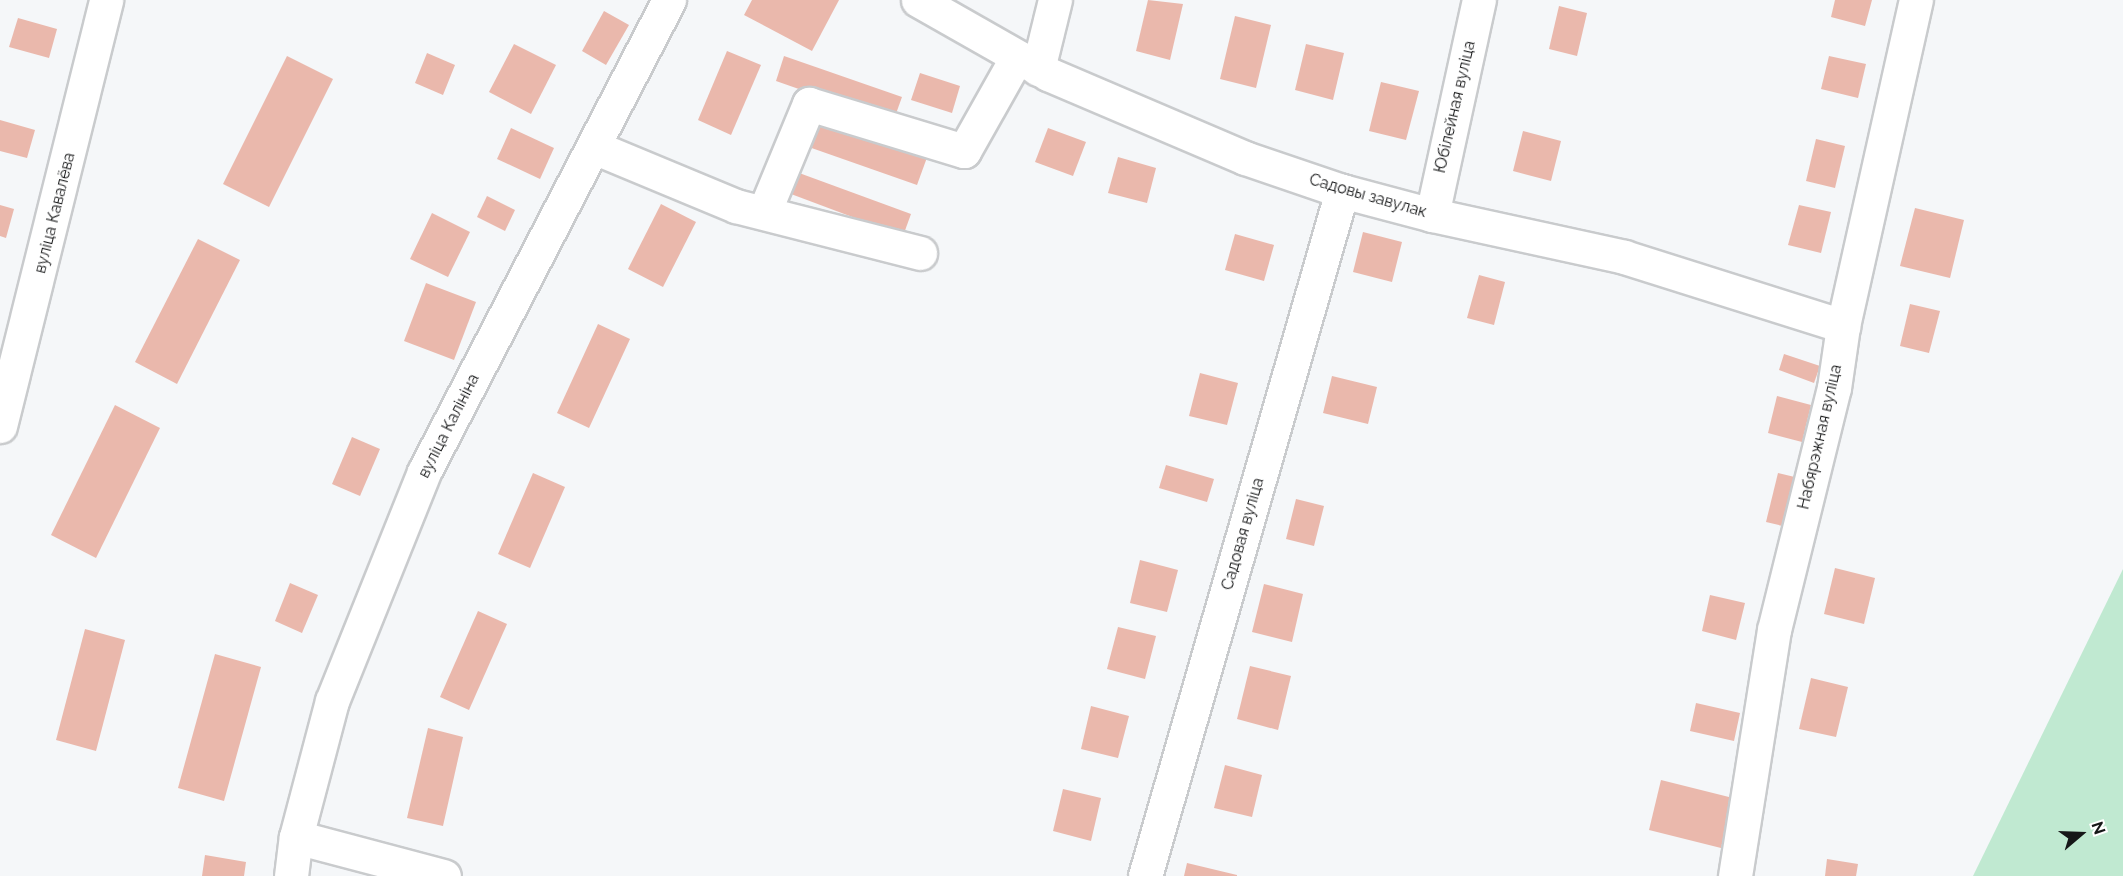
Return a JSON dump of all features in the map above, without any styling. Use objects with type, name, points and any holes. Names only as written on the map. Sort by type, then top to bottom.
[{"type":"street","name":"вуліца Кавалёва","points":[[0,426],[106,0]]},
{"type":"street","name":"вуліца Калініна","points":[[291,876],[296,837],[332,700],[424,472],[669,0]]},
{"type":"street","name":"Садовы завулак","points":[[918,0],[1027,63],[1245,158],[1342,191],[1432,215],[1624,257],[1843,326]]},
{"type":"street","points":[[765,210],[809,104],[964,151],[1027,63],[1055,0]]},
{"type":"street","name":"Юбілейная вуліца","points":[[1432,215],[1479,0]]},
{"type":"street","name":"Набярэжная вуліца","points":[[1735,876],[1774,630],[1834,388],[1843,326],[1916,0]]},
{"type":"street","points":[[594,147],[736,206],[765,210],[920,253]]},
{"type":"street","name":"Садовая вуліца","points":[[1145,876],[1342,191]]},
{"type":"street","points":[[296,837],[444,876]]},
{"type":"green space","points":[[2123,569],[2123,876],[1973,876]]},
{"type":"building","points":[[752,0],[839,0],[812,51],[744,15]]},
{"type":"building","points":[[1148,0],[1183,4],[1170,60],[1136,51]]},
{"type":"building","points":[[1835,0],[1872,0],[1865,26],[1831,17]]},
{"type":"building","points":[[1559,6],[1587,13],[1577,56],[1549,49]]},
{"type":"building","points":[[604,11],[629,25],[606,65],[582,51]]},
{"type":"building","points":[[1235,16],[1271,25],[1256,88],[1220,79]]},
{"type":"building","points":[[18,18],[57,29],[49,58],[9,47]]},
{"type":"building","points":[[514,44],[556,65],[531,114],[489,92]]},
{"type":"building","points":[[1306,44],[1344,53],[1333,100],[1295,90]]},
{"type":"building","points":[[727,51],[761,65],[731,135],[698,120]]},
{"type":"building","points":[[427,53],[455,65],[443,95],[415,83]]},
{"type":"building","points":[[287,56],[333,79],[269,207],[223,184]]},
{"type":"building","points":[[784,56],[902,97],[893,122],[776,81]]},
{"type":"building","points":[[1829,56],[1866,64],[1858,98],[1821,89]]},
{"type":"building","points":[[920,73],[960,86],[952,113],[911,100]]},
{"type":"building","points":[[1381,82],[1419,91],[1406,140],[1369,131]]},
{"type":"building","points":[[814,112],[929,152],[917,185],[803,145]]},
{"type":"building","points":[[0,120],[35,130],[27,158],[0,151]]},
{"type":"building","points":[[511,128],[554,148],[540,179],[497,159]]},
{"type":"building","points":[[1048,128],[1086,142],[1073,176],[1035,162]]},
{"type":"building","points":[[1523,131],[1561,141],[1551,181],[1513,171]]},
{"type":"building","points":[[1816,139],[1845,146],[1835,188],[1806,181]]},
{"type":"building","points":[[1118,157],[1156,168],[1147,203],[1108,193]]},
{"type":"building","points":[[791,170],[911,214],[903,236],[783,191]]},
{"type":"building","points":[[487,196],[515,210],[505,231],[477,217]]},
{"type":"building","points":[[661,204],[696,222],[663,287],[628,269]]},
{"type":"building","points":[[0,205],[14,209],[6,238],[0,236]]},
{"type":"building","points":[[1799,205],[1831,212],[1821,253],[1788,245]]},
{"type":"building","points":[[1915,208],[1964,220],[1950,278],[1900,266]]},
{"type":"building","points":[[432,213],[470,232],[448,277],[410,259]]},
{"type":"building","points":[[1363,232],[1402,242],[1392,282],[1353,272]]},
{"type":"building","points":[[1235,234],[1274,245],[1264,281],[1225,270]]},
{"type":"building","points":[[198,239],[240,260],[177,384],[135,362]]},
{"type":"building","points":[[1479,275],[1505,282],[1494,325],[1467,318]]},
{"type":"building","points":[[426,283],[476,302],[454,360],[404,341]]},
{"type":"building","points":[[1910,304],[1940,311],[1929,353],[1900,346]]},
{"type":"building","points":[[598,324],[630,339],[589,428],[557,413]]},
{"type":"building","points":[[1784,354],[1820,366],[1814,383],[1779,370]]},
{"type":"building","points":[[1200,373],[1238,383],[1227,425],[1189,416]]},
{"type":"building","points":[[1332,376],[1377,387],[1368,424],[1323,413]]},
{"type":"building","points":[[1777,396],[1811,405],[1802,442],[1768,433]]},
{"type":"building","points":[[115,405],[160,428],[96,558],[51,535]]},
{"type":"building","points":[[352,437],[380,449],[360,496],[332,484]]},
{"type":"building","points":[[1166,465],[1214,479],[1207,502],[1159,488]]},
{"type":"building","points":[[533,473],[565,487],[530,568],[498,554]]},
{"type":"building","points":[[1778,473],[1803,479],[1791,528],[1766,522]]},
{"type":"building","points":[[1296,499],[1324,506],[1314,546],[1286,539]]},
{"type":"building","points":[[1140,560],[1178,570],[1167,612],[1130,603]]},
{"type":"building","points":[[1835,568],[1875,578],[1864,624],[1824,614]]},
{"type":"building","points":[[290,583],[318,595],[302,633],[275,621]]},
{"type":"building","points":[[1264,584],[1303,594],[1292,642],[1252,632]]},
{"type":"building","points":[[1710,595],[1745,603],[1736,640],[1702,631]]},
{"type":"building","points":[[478,611],[507,624],[469,710],[440,697]]},
{"type":"building","points":[[1118,627],[1156,636],[1145,679],[1107,669]]},
{"type":"building","points":[[85,629],[125,640],[96,751],[56,740]]},
{"type":"building","points":[[215,654],[261,667],[224,801],[178,788]]},
{"type":"building","points":[[1250,666],[1291,676],[1278,730],[1237,719]]},
{"type":"building","points":[[1811,678],[1848,687],[1836,737],[1799,729]]},
{"type":"building","points":[[1696,703],[1740,713],[1734,741],[1690,731]]},
{"type":"building","points":[[1091,706],[1129,716],[1118,758],[1081,749]]},
{"type":"building","points":[[428,728],[463,737],[443,826],[407,818]]},
{"type":"building","points":[[1225,765],[1262,775],[1252,817],[1214,808]]},
{"type":"building","points":[[1661,780],[1733,798],[1721,848],[1649,830]]},
{"type":"building","points":[[1063,789],[1101,798],[1091,841],[1053,831]]},
{"type":"building","points":[[205,855],[246,862],[244,876],[202,876]]},
{"type":"building","points":[[1827,859],[1858,864],[1856,876],[1825,876]]},
{"type":"building","points":[[1187,863],[1237,875],[1237,876],[1184,876]]}]
